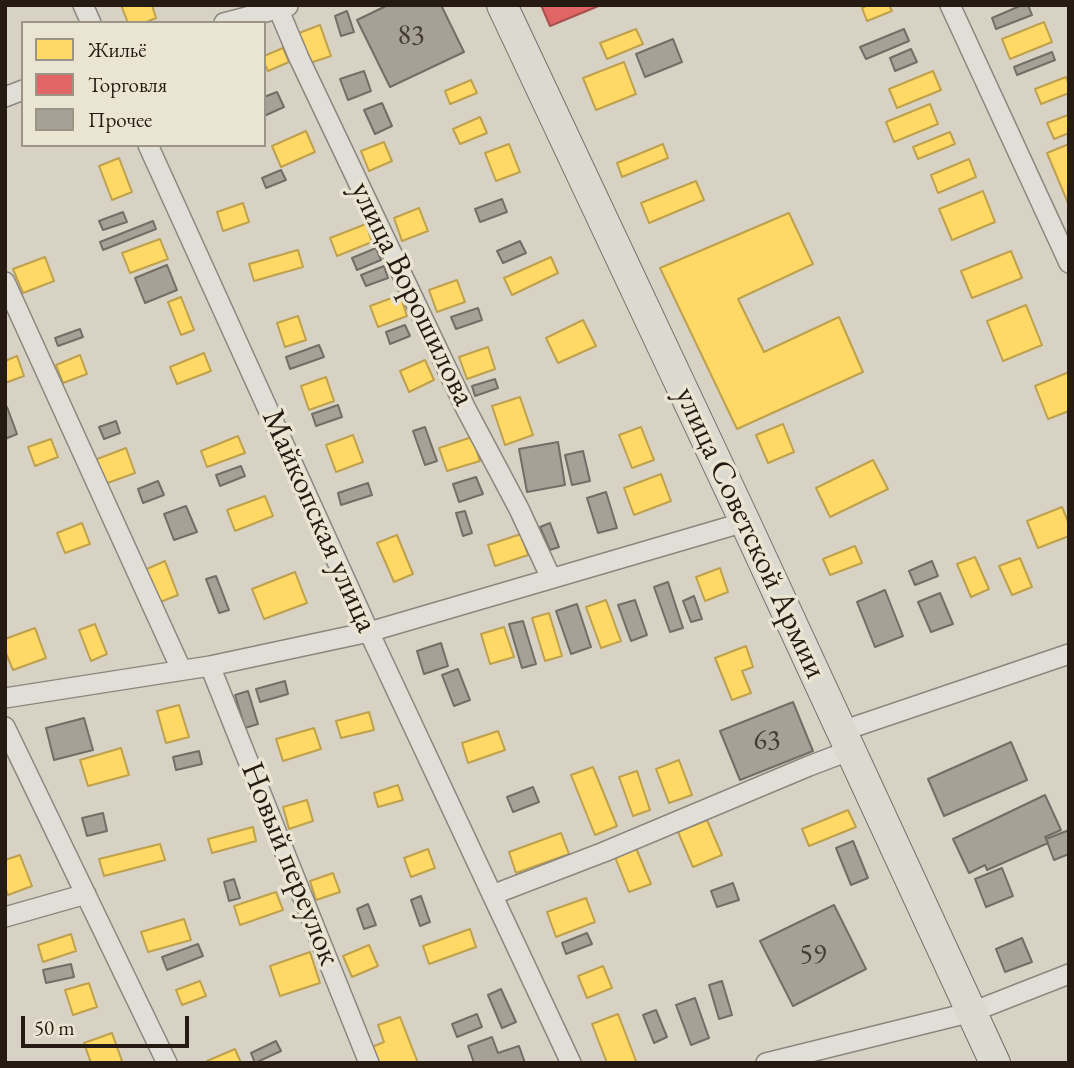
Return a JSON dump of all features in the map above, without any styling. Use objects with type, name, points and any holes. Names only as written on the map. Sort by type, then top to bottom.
[{"type":"main road","name":"улица Советской Армии","points":[[502,5],[995,1063]]},
{"type":"street","points":[[83,5],[90,21]]},
{"type":"street","points":[[950,5],[1069,263]]},
{"type":"street","points":[[226,16],[284,7]]},
{"type":"street","name":"улица Ворошилова","points":[[284,7],[299,58],[448,371],[551,578]]},
{"type":"street","name":"Майкопская улица","points":[[149,147],[369,632],[571,1063]]},
{"type":"street","points":[[5,282],[181,669]]},
{"type":"street","points":[[5,698],[210,666],[369,632],[745,522]]},
{"type":"street","points":[[492,895],[604,852],[809,766],[847,741],[1069,654]]},
{"type":"street","name":"Новый переулок","points":[[210,666],[369,1063]]},
{"type":"street","points":[[5,727],[167,1063]]},
{"type":"street","points":[[5,917],[86,894]]},
{"type":"street","points":[[766,1063],[795,1059],[972,1012],[1069,974]]},
{"type":"building: Жильё","points":[[121,5],[152,5],[156,18],[149,21],[127,21]]},
{"type":"building: Жильё","points":[[868,5],[889,5],[892,11],[867,21],[862,8]]},
{"type":"building: Жильё","points":[[1044,22],[1052,42],[1010,59],[1002,39]]},
{"type":"building: Жильё","points":[[320,25],[331,56],[310,63],[299,33]]},
{"type":"building: Жильё","points":[[636,29],[643,44],[607,59],[600,43]]},
{"type":"building: Жильё","points":[[283,48],[289,62],[268,71],[266,55]]},
{"type":"building: Жильё","points":[[624,62],[636,94],[596,110],[583,78]]},
{"type":"building: Жильё","points":[[933,71],[941,90],[897,108],[889,89]]},
{"type":"building: Жильё","points":[[1066,77],[1069,93],[1041,104],[1035,89]]},
{"type":"building: Жильё","points":[[471,80],[477,93],[450,104],[445,91]]},
{"type":"building: Жильё","points":[[930,104],[938,124],[894,142],[886,122]]},
{"type":"building: Жильё","points":[[1068,115],[1069,133],[1054,139],[1047,123]]},
{"type":"building: Жильё","points":[[480,117],[487,133],[460,144],[453,129]]},
{"type":"building: Жильё","points":[[306,131],[315,152],[281,167],[272,146]]},
{"type":"building: Жильё","points":[[950,132],[955,144],[918,159],[913,147]]},
{"type":"building: Жильё","points":[[384,142],[392,161],[369,171],[361,151]]},
{"type":"building: Жильё","points":[[509,144],[520,172],[496,181],[485,153]]},
{"type":"building: Жильё","points":[[663,144],[668,158],[622,177],[617,163]]},
{"type":"building: Жильё","points":[[1069,144],[1069,203],[1068,203],[1047,153]]},
{"type":"building: Жильё","points":[[119,158],[132,192],[112,200],[99,166]]},
{"type":"building: Жильё","points":[[969,159],[976,177],[938,193],[931,175]]},
{"type":"building: Жильё","points":[[696,181],[704,200],[649,223],[641,203]]},
{"type":"building: Жильё","points":[[983,191],[995,222],[952,240],[939,209]]},
{"type":"building: Жильё","points":[[243,203],[249,222],[223,231],[217,212]]},
{"type":"building: Жильё","points":[[419,208],[428,231],[402,241],[394,218]]},
{"type":"building: Жильё","points":[[789,213],[813,264],[738,299],[764,352],[839,317],[863,372],[737,429],[660,268]]},
{"type":"building: Жильё","points":[[366,224],[372,242],[337,256],[330,238]]},
{"type":"building: Жильё","points":[[160,239],[168,259],[130,273],[122,253]]},
{"type":"building: Жильё","points":[[298,250],[303,267],[254,281],[249,264]]},
{"type":"building: Жильё","points":[[1011,251],[1022,278],[972,298],[961,271]]},
{"type":"building: Жильё","points":[[45,257],[54,281],[23,293],[13,269]]},
{"type":"building: Жильё","points":[[551,257],[558,273],[512,295],[504,278]]},
{"type":"building: Жильё","points":[[457,280],[465,302],[437,312],[429,290]]},
{"type":"building: Жильё","points":[[400,295],[407,316],[378,327],[370,306]]},
{"type":"building: Жильё","points":[[181,297],[194,330],[181,335],[168,302]]},
{"type":"building: Жильё","points":[[1026,305],[1042,345],[1003,361],[987,321]]},
{"type":"building: Жильё","points":[[298,316],[306,340],[285,347],[277,323]]},
{"type":"building: Жильё","points":[[583,320],[596,346],[558,363],[546,338]]},
{"type":"building: Жильё","points":[[488,347],[495,369],[467,379],[459,357]]},
{"type":"building: Жильё","points":[[204,353],[211,371],[177,384],[170,367]]},
{"type":"building: Жильё","points":[[80,355],[87,374],[63,383],[56,365]]},
{"type":"building: Жильё","points":[[17,356],[24,376],[5,383],[5,361]]},
{"type":"building: Жильё","points":[[425,360],[434,380],[409,392],[400,371]]},
{"type":"building: Жильё","points":[[1069,372],[1069,411],[1048,419],[1035,386]]},
{"type":"building: Жильё","points":[[326,377],[334,401],[309,410],[301,386]]},
{"type":"building: Жильё","points":[[520,397],[533,435],[505,445],[492,406]]},
{"type":"building: Жильё","points":[[783,424],[794,452],[768,463],[756,435]]},
{"type":"building: Жильё","points":[[641,427],[654,460],[632,468],[619,435]]},
{"type":"building: Жильё","points":[[353,435],[363,462],[336,472],[326,445]]},
{"type":"building: Жильё","points":[[238,436],[245,453],[207,467],[201,451]]},
{"type":"building: Жильё","points":[[472,437],[480,461],[447,471],[439,448]]},
{"type":"building: Жильё","points":[[51,439],[58,457],[35,466],[28,447]]},
{"type":"building: Жильё","points":[[126,448],[135,473],[102,485],[92,461]]},
{"type":"building: Жильё","points":[[873,460],[888,489],[830,517],[816,488]]},
{"type":"building: Жильё","points":[[661,474],[671,501],[634,515],[624,488]]},
{"type":"building: Жильё","points":[[265,496],[273,516],[235,531],[227,510]]},
{"type":"building: Жильё","points":[[1062,507],[1069,524],[1069,536],[1038,548],[1027,521]]},
{"type":"building: Жильё","points":[[82,523],[90,544],[65,553],[57,533]]},
{"type":"building: Жильё","points":[[521,534],[528,555],[495,566],[488,545]]},
{"type":"building: Жильё","points":[[397,535],[413,574],[394,582],[377,543]]},
{"type":"building: Жильё","points":[[855,546],[862,563],[830,575],[823,559]]},
{"type":"building: Жильё","points":[[975,557],[989,589],[971,597],[957,564]]},
{"type":"building: Жильё","points":[[1020,558],[1032,587],[1012,595],[999,566]]},
{"type":"building: Жильё","points":[[165,561],[178,595],[155,604],[142,571]]},
{"type":"building: Жильё","points":[[720,568],[728,592],[705,601],[696,577]]},
{"type":"building: Жильё","points":[[295,572],[307,603],[264,619],[252,589]]},
{"type":"building: Жильё","points":[[606,600],[621,641],[601,648],[586,607]]},
{"type":"building: Жильё","points":[[549,613],[562,656],[545,661],[532,618]]},
{"type":"building: Жильё","points":[[95,624],[107,654],[91,661],[79,630]]},
{"type":"building: Жильё","points":[[504,627],[514,657],[490,664],[481,634]]},
{"type":"building: Жильё","points":[[35,628],[46,658],[13,670],[5,651],[5,639]]},
{"type":"building: Жильё","points":[[746,646],[753,667],[742,671],[751,693],[732,700],[715,658]]},
{"type":"building: Жильё","points":[[179,705],[189,737],[166,743],[157,711]]},
{"type":"building: Жильё","points":[[369,712],[374,730],[341,738],[336,721]]},
{"type":"building: Жильё","points":[[314,728],[321,749],[283,761],[276,739]]},
{"type":"building: Жильё","points":[[498,731],[505,750],[468,763],[462,743]]},
{"type":"building: Жильё","points":[[121,748],[129,775],[88,786],[80,760]]},
{"type":"building: Жильё","points":[[679,760],[692,795],[669,803],[656,769]]},
{"type":"building: Жильё","points":[[593,767],[617,826],[595,835],[571,775]]},
{"type":"building: Жильё","points":[[637,771],[650,810],[633,816],[619,777]]},
{"type":"building: Жильё","points":[[398,785],[403,800],[378,807],[374,793]]},
{"type":"building: Жильё","points":[[307,800],[313,821],[289,829],[283,807]]},
{"type":"building: Жильё","points":[[848,810],[856,827],[809,846],[802,829]]},
{"type":"building: Жильё","points":[[707,820],[722,855],[693,867],[678,832]]},
{"type":"building: Жильё","points":[[253,827],[256,841],[212,853],[208,839]]},
{"type":"building: Жильё","points":[[561,833],[569,854],[516,873],[509,852]]},
{"type":"building: Жильё","points":[[160,844],[165,860],[104,876],[99,859]]},
{"type":"building: Жильё","points":[[636,848],[651,884],[629,892],[615,857]]},
{"type":"building: Жильё","points":[[428,849],[435,868],[411,877],[404,858]]},
{"type":"building: Жильё","points":[[20,855],[32,886],[8,895],[5,888],[5,860]]},
{"type":"building: Жильё","points":[[333,873],[340,892],[316,900],[310,881]]},
{"type":"building: Жильё","points":[[276,892],[283,910],[240,925],[234,906]]},
{"type":"building: Жильё","points":[[586,898],[595,922],[556,937],[547,912]]},
{"type":"building: Жильё","points":[[184,919],[191,940],[148,952],[141,932]]},
{"type":"building: Жильё","points":[[470,929],[476,947],[429,964],[423,946]]},
{"type":"building: Жильё","points":[[71,934],[76,951],[43,962],[38,945]]},
{"type":"building: Жильё","points":[[369,945],[378,966],[352,977],[343,956]]},
{"type":"building: Жильё","points":[[310,952],[320,983],[280,996],[270,966]]},
{"type":"building: Жильё","points":[[603,966],[612,988],[587,998],[578,976]]},
{"type":"building: Жильё","points":[[200,981],[206,996],[182,1005],[176,990]]},
{"type":"building: Жильё","points":[[89,983],[97,1007],[73,1015],[65,990]]},
{"type":"building: Жильё","points":[[618,1014],[636,1061],[632,1063],[607,1063],[592,1024]]},
{"type":"building: Жильё","points":[[400,1017],[418,1063],[378,1063],[372,1047],[384,1042],[378,1025]]},
{"type":"building: Жильё","points":[[112,1033],[122,1061],[91,1063],[84,1043]]},
{"type":"building: Жильё","points":[[235,1049],[241,1063],[207,1063],[207,1061]]},
{"type":"building: Торговля","points":[[541,5],[601,5],[550,26]]},
{"type":"building: Прочее","points":[[388,5],[441,5],[464,52],[390,87],[357,20]]},
{"type":"building: Прочее","points":[[1028,5],[1032,15],[996,29],[992,18]]},
{"type":"building: Прочее","points":[[347,11],[354,32],[341,36],[335,16]]},
{"type":"building: Прочее","points":[[904,29],[909,41],[866,59],[860,47]]},
{"type":"building: Прочее","points":[[673,39],[682,62],[645,77],[636,54]]},
{"type":"building: Прочее","points":[[911,49],[917,62],[895,71],[890,58]]},
{"type":"building: Прочее","points":[[1052,52],[1055,60],[1017,75],[1014,67]]},
{"type":"building: Прочее","points":[[364,71],[371,91],[348,100],[340,79]]},
{"type":"building: Прочее","points":[[277,92],[284,107],[266,115],[266,96]]},
{"type":"building: Прочее","points":[[382,103],[392,126],[375,134],[364,110]]},
{"type":"building: Прочее","points":[[281,170],[286,180],[266,188],[262,178]]},
{"type":"building: Прочее","points":[[502,199],[507,212],[480,222],[475,209]]},
{"type":"building: Прочее","points":[[123,212],[127,222],[103,230],[99,221]]},
{"type":"building: Прочее","points":[[153,221],[156,229],[103,250],[100,242]]},
{"type":"building: Прочее","points":[[520,241],[526,253],[503,263],[497,251]]},
{"type":"building: Прочее","points":[[376,248],[381,260],[357,270],[352,258]]},
{"type":"building: Прочее","points":[[167,265],[177,290],[145,303],[135,278]]},
{"type":"building: Прочее","points":[[384,266],[388,278],[366,286],[361,275]]},
{"type":"building: Прочее","points":[[478,308],[482,320],[456,329],[451,317]]},
{"type":"building: Прочее","points":[[405,325],[410,336],[390,344],[386,332]]},
{"type":"building: Прочее","points":[[80,329],[83,337],[58,346],[55,338]]},
{"type":"building: Прочее","points":[[319,345],[324,357],[290,369],[286,357]]},
{"type":"building: Прочее","points":[[495,379],[498,388],[475,396],[472,386]]},
{"type":"building: Прочее","points":[[338,405],[342,417],[316,426],[312,414]]},
{"type":"building: Прочее","points":[[7,407],[17,434],[5,439],[5,408]]},
{"type":"building: Прочее","points":[[116,421],[120,433],[104,439],[99,427]]},
{"type":"building: Прочее","points":[[425,427],[437,461],[425,465],[413,431]]},
{"type":"building: Прочее","points":[[558,442],[565,485],[527,492],[519,449]]},
{"type":"building: Прочее","points":[[583,451],[590,481],[572,485],[565,455]]},
{"type":"building: Прочее","points":[[241,466],[245,476],[220,486],[216,475]]},
{"type":"building: Прочее","points":[[476,477],[483,494],[459,502],[453,484]]},
{"type":"building: Прочее","points":[[158,481],[164,495],[143,503],[138,489]]},
{"type":"building: Прочее","points":[[368,483],[372,495],[341,505],[338,493]]},
{"type":"building: Прочее","points":[[606,492],[617,528],[598,533],[587,498]]},
{"type":"building: Прочее","points":[[186,506],[197,532],[174,540],[164,514]]},
{"type":"building: Прочее","points":[[465,511],[472,533],[463,536],[456,513]]},
{"type":"building: Прочее","points":[[550,523],[559,547],[550,550],[540,527]]},
{"type":"building: Прочее","points":[[932,561],[938,576],[915,585],[909,571]]},
{"type":"building: Прочее","points":[[216,576],[229,610],[219,613],[206,579]]},
{"type":"building: Прочее","points":[[668,582],[683,628],[670,632],[654,587]]},
{"type":"building: Прочее","points":[[885,590],[903,636],[875,647],[857,602]]},
{"type":"building: Прочее","points":[[940,593],[953,624],[931,632],[918,602]]},
{"type":"building: Прочее","points":[[694,596],[702,619],[691,622],[683,601]]},
{"type":"building: Прочее","points":[[635,600],[647,635],[631,641],[618,605]]},
{"type":"building: Прочее","points":[[577,604],[591,647],[571,654],[556,611]]},
{"type":"building: Прочее","points":[[523,621],[536,664],[522,668],[509,624]]},
{"type":"building: Прочее","points":[[441,643],[448,666],[424,674],[417,651]]},
{"type":"building: Прочее","points":[[458,669],[470,700],[454,706],[442,675]]},
{"type":"building: Прочее","points":[[285,681],[288,694],[260,702],[256,689]]},
{"type":"building: Прочее","points":[[248,691],[258,724],[245,728],[235,695]]},
{"type":"building: Прочее","points":[[793,702],[813,751],[740,780],[720,731]]},
{"type":"building: Прочее","points":[[84,718],[93,750],[54,760],[46,728]]},
{"type":"building: Прочее","points":[[1011,742],[1027,780],[944,816],[928,779]]},
{"type":"building: Прочее","points":[[199,751],[202,764],[176,770],[173,757]]},
{"type":"building: Прочее","points":[[533,787],[539,802],[513,812],[507,797]]},
{"type":"building: Прочее","points":[[1045,795],[1061,830],[1045,837],[1048,843],[987,870],[985,865],[969,873],[953,839]]},
{"type":"building: Прочее","points":[[103,813],[107,831],[87,836],[82,818]]},
{"type":"building: Прочее","points":[[1069,830],[1069,854],[1054,860],[1046,839]]},
{"type":"building: Прочее","points":[[853,841],[868,878],[851,885],[836,848]]},
{"type":"building: Прочее","points":[[1002,868],[1013,896],[986,907],[975,879]]},
{"type":"building: Прочее","points":[[234,879],[240,898],[229,901],[224,882]]},
{"type":"building: Прочее","points":[[733,883],[739,900],[717,907],[711,891]]},
{"type":"building: Прочее","points":[[421,896],[430,922],[420,926],[411,900]]},
{"type":"building: Прочее","points":[[368,904],[376,925],[364,929],[357,909]]},
{"type":"building: Прочее","points":[[834,905],[866,969],[793,1006],[760,941]]},
{"type":"building: Прочее","points":[[587,933],[592,944],[566,954],[562,943]]},
{"type":"building: Прочее","points":[[1022,938],[1032,962],[1005,972],[996,949]]},
{"type":"building: Прочее","points":[[198,944],[203,956],[167,970],[162,957]]},
{"type":"building: Прочее","points":[[71,964],[74,977],[46,983],[43,970]]},
{"type":"building: Прочее","points":[[722,981],[732,1015],[719,1019],[709,985]]},
{"type":"building: Прочее","points":[[501,989],[516,1022],[502,1028],[488,995]]},
{"type":"building: Прочее","points":[[695,998],[709,1038],[691,1045],[676,1005]]},
{"type":"building: Прочее","points":[[656,1010],[667,1037],[654,1043],[643,1015]]},
{"type":"building: Прочее","points":[[477,1014],[482,1027],[457,1037],[452,1024]]},
{"type":"building: Прочее","points":[[492,1037],[498,1053],[519,1046],[525,1063],[474,1063],[468,1046]]},
{"type":"building: Прочее","points":[[276,1041],[281,1051],[255,1063],[251,1053]]}]
